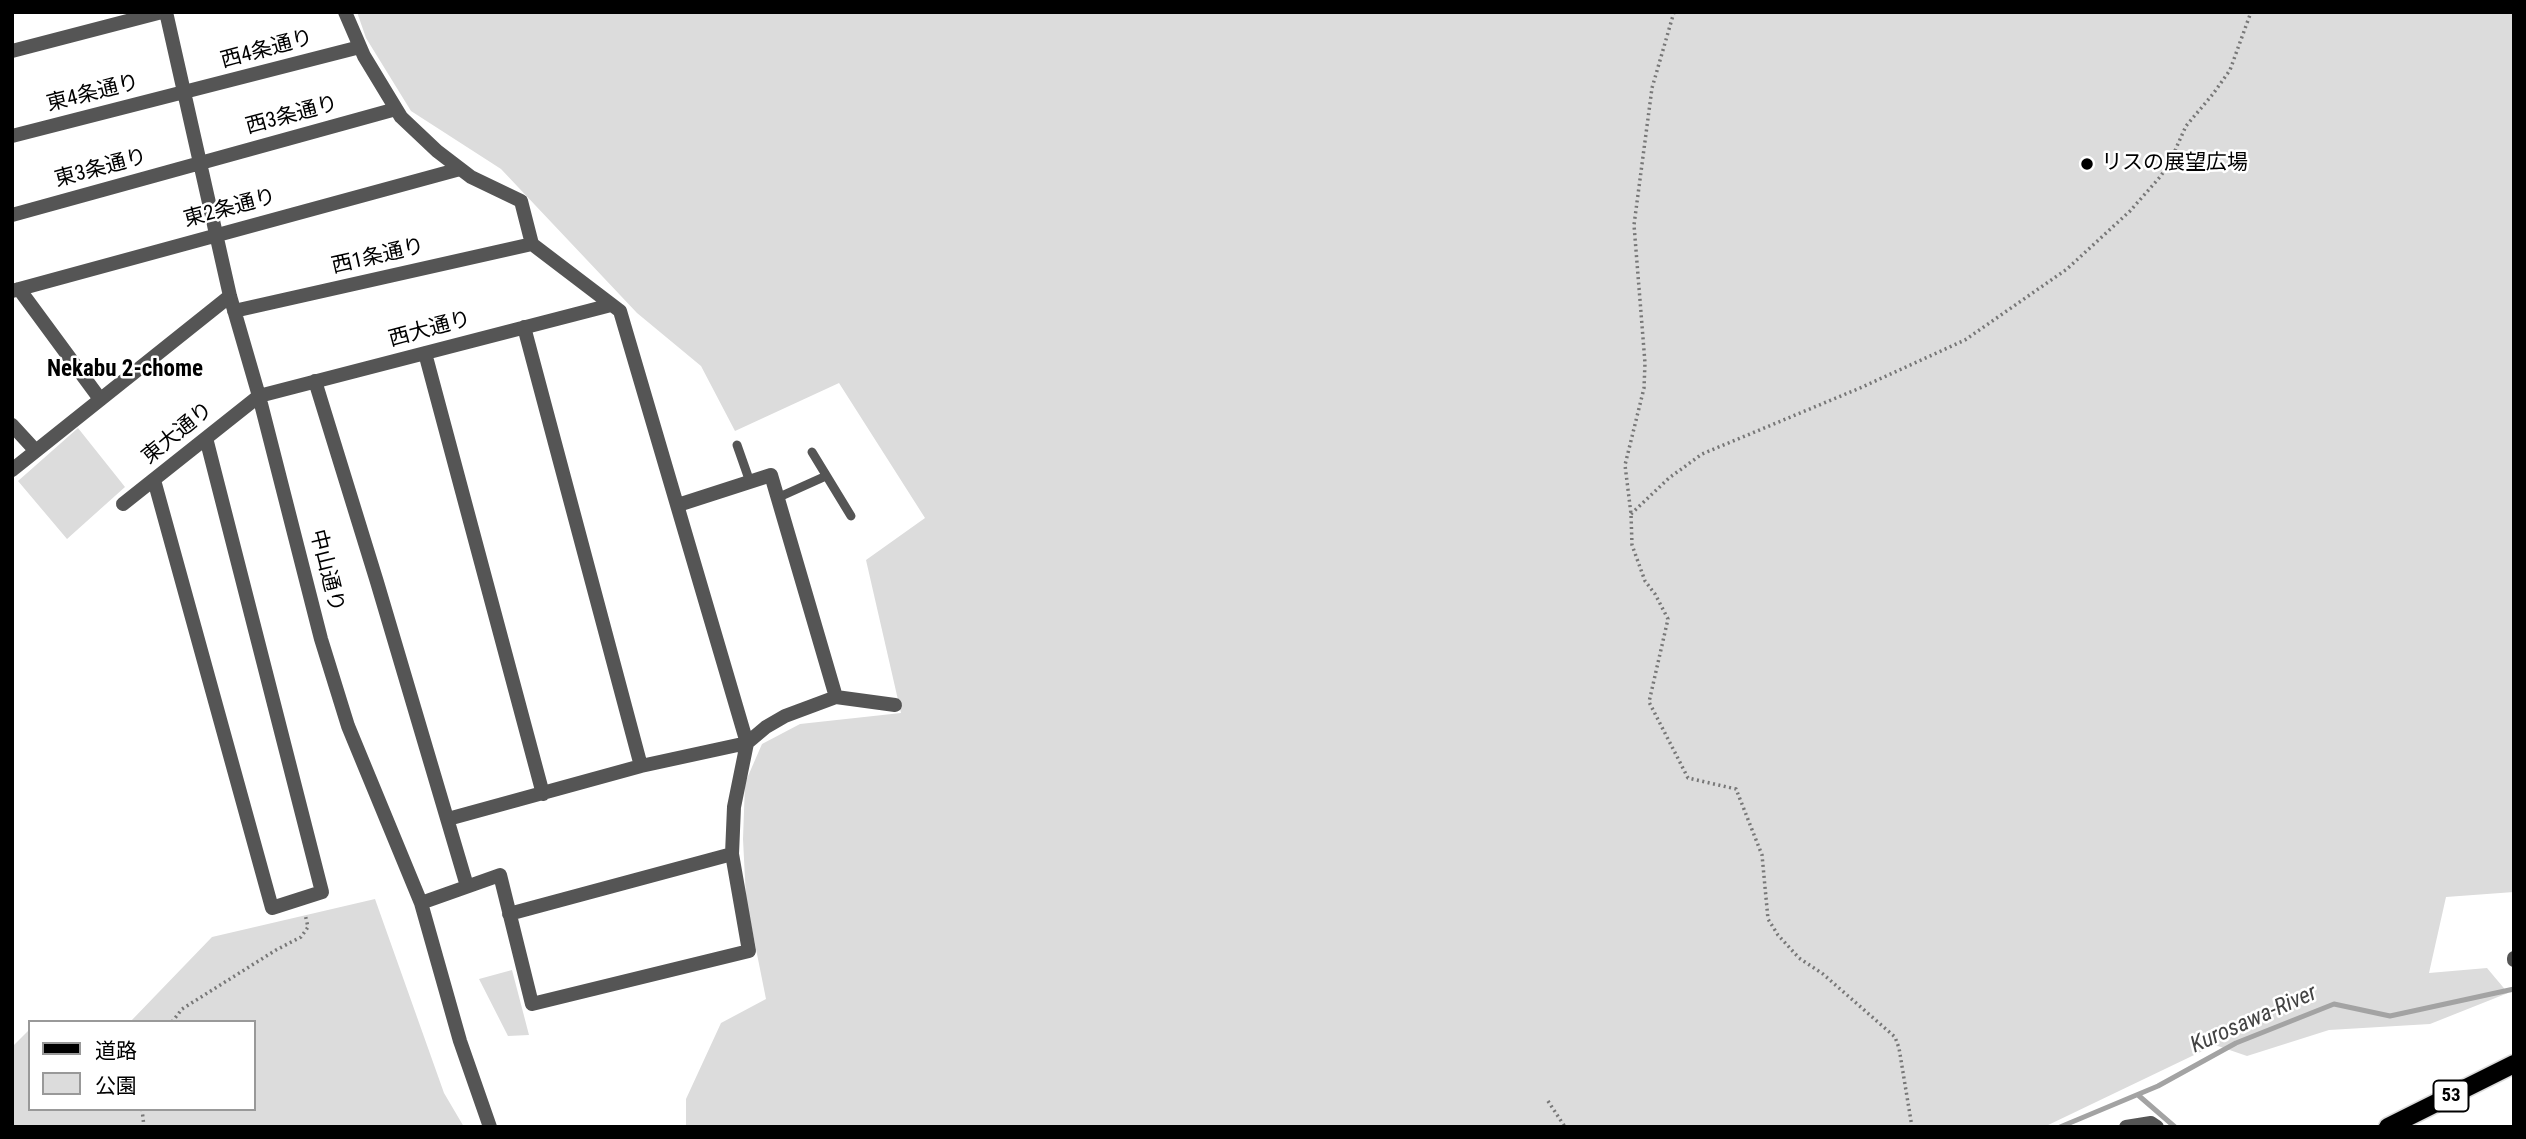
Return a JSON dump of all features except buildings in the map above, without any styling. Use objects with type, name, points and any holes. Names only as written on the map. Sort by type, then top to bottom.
[{"type":"main road","name":"53","points":[[2388,1127],[2514,1065]]},
{"type":"street","points":[[12,51],[164,12]]},
{"type":"street","name":"中山通り","points":[[164,12],[230,296],[259,396],[321,639],[348,726],[421,902],[460,1041],[490,1127]]},
{"type":"street","points":[[345,12],[360,47],[401,117],[471,177],[521,201],[532,244],[620,311],[747,743],[734,807],[732,855],[749,951],[532,1004],[500,875],[421,902]]},
{"type":"street","name":"西4条通り","points":[[184,93],[360,47]]},
{"type":"street","name":"東4条通り","points":[[12,136],[184,93]]},
{"type":"street","name":"西3条通り","points":[[200,163],[396,109]]},
{"type":"street","name":"東3条通り","points":[[12,215],[200,163]]},
{"type":"street","name":"東2条通り","points":[[16,290],[460,169]]},
{"type":"street","name":"西1条通り","points":[[234,311],[532,244]]},
{"type":"street","points":[[16,290],[100,398]]},
{"type":"street","points":[[12,470],[230,296]]},
{"type":"street","name":"西大通り","points":[[259,396],[611,305]]},
{"type":"street","points":[[524,327],[641,766]]},
{"type":"street","points":[[425,353],[542,794]]},
{"type":"street","points":[[315,381],[467,886]]},
{"type":"street","name":"東大通り","points":[[123,504],[259,396]]},
{"type":"street","points":[[12,425],[36,450]]},
{"type":"street","points":[[154,480],[272,908],[322,892],[206,438]]},
{"type":"street","points":[[678,505],[771,475],[836,697]]},
{"type":"street","points":[[448,819],[641,766],[747,743],[785,716],[836,697],[895,705]]},
{"type":"street","points":[[509,914],[732,855]]},
{"type":"street","points":[[2126,1127],[2151,1123],[2157,1127]]},
{"type":"lane","points":[[737,445],[750,482]]},
{"type":"lane","points":[[812,452],[851,516]]},
{"type":"lane","points":[[777,498],[826,476]]},
{"type":"path","points":[[1674,12],[1652,88],[1634,225],[1645,363],[1644,388],[1625,466],[1632,545],[1645,581],[1668,619],[1649,702],[1688,778],[1736,789],[1762,855],[1768,919],[1778,935],[1799,958],[1823,974],[1895,1037],[1912,1127]]},
{"type":"path","points":[[1631,514],[1669,478],[1702,454],[1965,340],[2067,269],[2130,211],[2160,177],[2186,126],[2230,70],[2251,12]]},
{"type":"path","points":[[174,1020],[182,1009],[301,937],[308,927],[305,898]]},
{"type":"path","points":[[1548,1101],[1565,1127]]},
{"type":"green space","points":[[357,12],[2514,12],[2514,892],[2446,897],[2429,973],[2487,968],[2508,993],[2430,1024],[2329,1030],[2247,1056],[2215,1045],[2044,1127],[686,1127],[686,1099],[721,1023],[766,999],[746,899],[743,839],[745,783],[762,744],[800,724],[901,713],[866,560],[925,518],[839,383],[735,431],[701,366],[637,313],[501,169],[411,111],[366,38]]},
{"type":"green space","points":[[78,428],[125,487],[67,539],[18,481]]},
{"type":"green space","points":[[375,899],[444,1093],[464,1127],[12,1127],[12,1047],[28,1031],[28,1111],[256,1111],[256,1020],[132,1020],[212,937]]},
{"type":"green space","points":[[512,970],[529,1035],[508,1036],[479,979]]},
{"type":"waterway","name":"Kurosawa-River","points":[[2060,1127],[2158,1086],[2236,1043],[2334,1004],[2390,1016],[2514,989]]},
{"type":"waterway","points":[[2138,1095],[2175,1127]]},
{"type":"place","name":"リスの展望広場","points":[[2087,164]]},
{"type":"district","name":"Nekabu 2-chome","points":[[125,370]]}]
